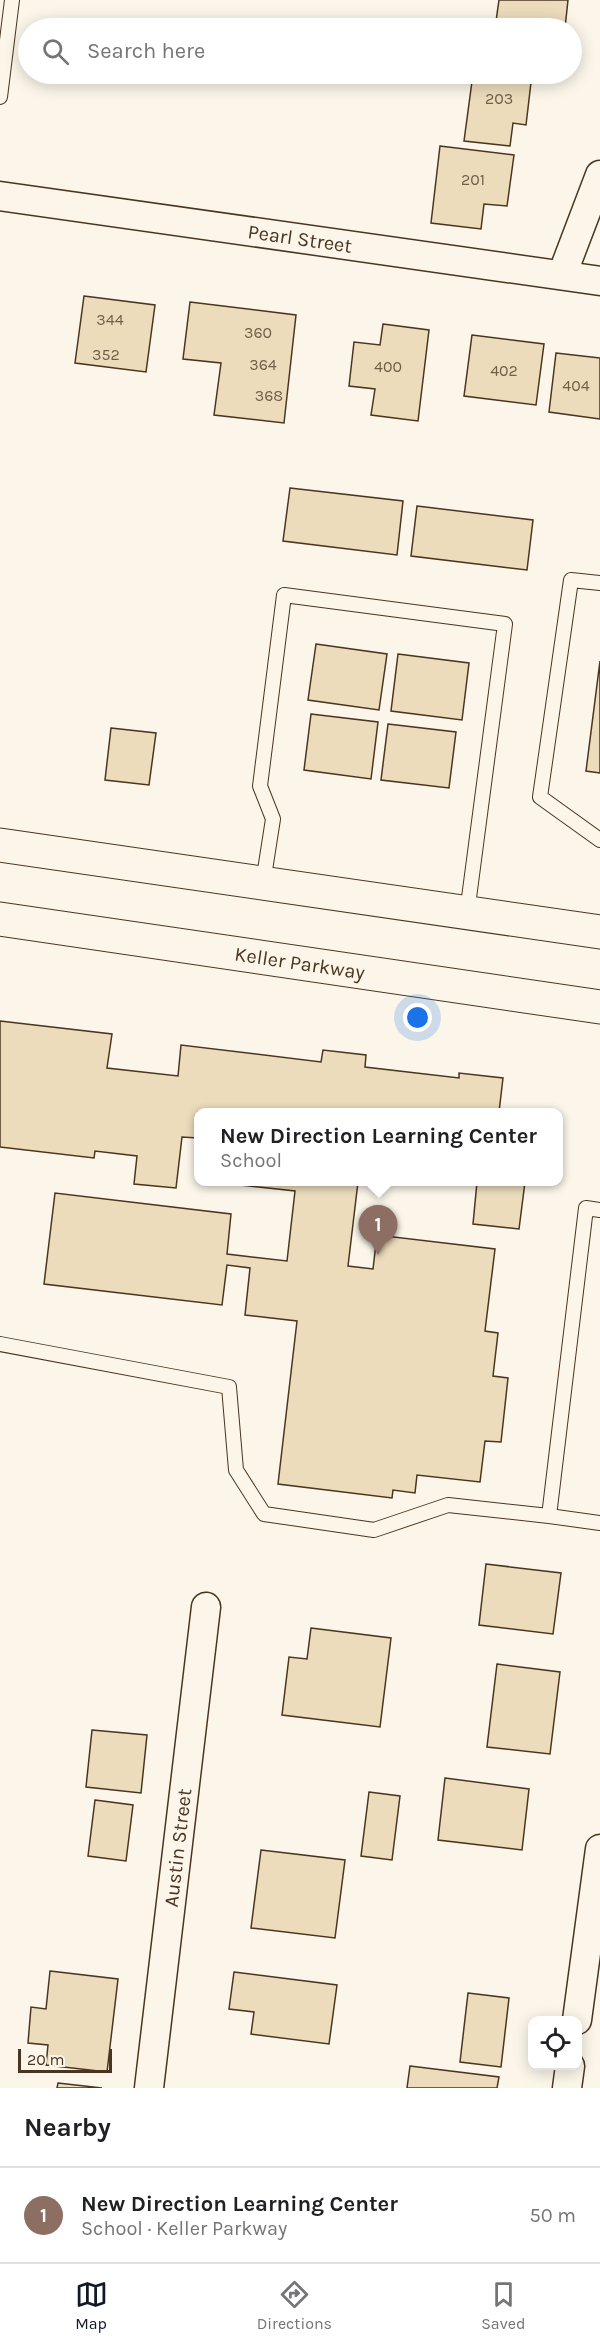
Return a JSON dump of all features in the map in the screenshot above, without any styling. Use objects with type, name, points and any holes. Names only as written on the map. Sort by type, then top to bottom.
[{"type":"main road","points":[[0,845],[600,932]]},
{"type":"main road","name":"Keller Parkway","points":[[0,919],[600,1007]]},
{"type":"street","points":[[562,275],[600,175]]},
{"type":"street","name":"Pearl Street","points":[[0,196],[600,280]]},
{"type":"street","name":"Austin Street","points":[[149,2088],[206,1607]]},
{"type":"street","points":[[578,2016],[592,1968],[600,1849]]},
{"type":"street","points":[[567,2088],[569,2070]]},
{"type":"lane","points":[[0,97],[4,28],[12,0]]},
{"type":"lane","points":[[600,584],[571,580],[540,797],[600,840]]},
{"type":"lane","points":[[263,883],[273,819],[260,786],[284,595],[505,624],[467,913]]},
{"type":"lane","points":[[549,1516],[586,1208],[600,1210]]},
{"type":"lane","points":[[0,1344],[229,1387],[236,1470],[264,1514],[374,1530],[448,1505],[600,1522]]},
{"type":"building","points":[[499,0],[568,0],[566,18],[496,18]]},
{"type":"building","points":[[472,84],[531,84],[526,125],[513,123],[510,146],[464,141]]},
{"type":"building","points":[[440,146],[514,155],[507,206],[484,204],[481,229],[431,223]]},
{"type":"building","points":[[84,296],[155,305],[146,372],[75,363]]},
{"type":"building","points":[[190,302],[296,315],[284,423],[214,415],[221,363],[183,359]]},
{"type":"building","points":[[383,324],[429,330],[418,421],[371,415],[375,389],[349,386],[354,342],[380,345]]},
{"type":"building","points":[[472,335],[544,344],[536,405],[464,396]]},
{"type":"building","points":[[556,353],[600,358],[600,419],[549,412]]},
{"type":"building","points":[[290,488],[403,501],[397,555],[283,541]]},
{"type":"building","points":[[417,506],[533,520],[527,570],[411,556]]},
{"type":"building","points":[[316,644],[387,654],[379,710],[308,700]]},
{"type":"building","points":[[398,654],[469,663],[462,720],[391,711]]},
{"type":"building","points":[[600,661],[600,773],[586,771]]},
{"type":"building","points":[[311,714],[378,722],[371,779],[304,770]]},
{"type":"building","points":[[388,724],[456,732],[449,788],[381,780]]},
{"type":"building","points":[[111,728],[156,733],[149,785],[105,780]]},
{"type":"building","points":[[0,1021],[112,1034],[107,1068],[178,1076],[181,1045],[321,1062],[323,1050],[366,1055],[365,1067],[459,1078],[459,1073],[503,1078],[499,1108],[194,1108],[194,1138],[182,1137],[176,1188],[134,1184],[137,1156],[95,1151],[94,1158],[0,1147]]},
{"type":"building","points":[[250,1186],[358,1186],[348,1266],[373,1269],[377,1235],[495,1249],[485,1331],[498,1333],[493,1376],[508,1378],[501,1442],[485,1441],[480,1482],[417,1475],[415,1493],[393,1490],[392,1498],[278,1484],[297,1321],[245,1315],[250,1268],[227,1265],[222,1305],[44,1284],[55,1193],[231,1214],[227,1254],[287,1261],[295,1191]]},
{"type":"building","points":[[477,1186],[524,1186],[519,1229],[473,1224]]},
{"type":"building","points":[[486,1564],[561,1573],[553,1634],[479,1625]]},
{"type":"building","points":[[311,1628],[391,1638],[380,1727],[282,1715],[289,1657],[307,1659]]},
{"type":"building","points":[[497,1664],[560,1672],[550,1754],[487,1747]]},
{"type":"building","points":[[92,1730],[147,1735],[141,1793],[86,1787]]},
{"type":"building","points":[[445,1778],[529,1789],[522,1850],[438,1840]]},
{"type":"building","points":[[369,1792],[400,1796],[392,1860],[361,1856]]},
{"type":"building","points":[[95,1800],[133,1805],[126,1861],[88,1856]]},
{"type":"building","points":[[261,1850],[345,1860],[335,1938],[251,1928]]},
{"type":"building","points":[[50,1971],[118,1979],[107,2072],[46,2065],[48,2045],[28,2043],[31,2007],[46,2009]]},
{"type":"building","points":[[234,1972],[337,1985],[329,2044],[251,2034],[254,2012],[229,2009]]},
{"type":"building","points":[[468,1993],[509,1998],[501,2067],[460,2062]]},
{"type":"building","points":[[410,2066],[499,2077],[497,2088],[407,2088]]},
{"type":"building","points":[[58,2083],[102,2088],[57,2088]]},
{"type":"place","name":"New Direction Learning Center","points":[[378,1255]]}]
